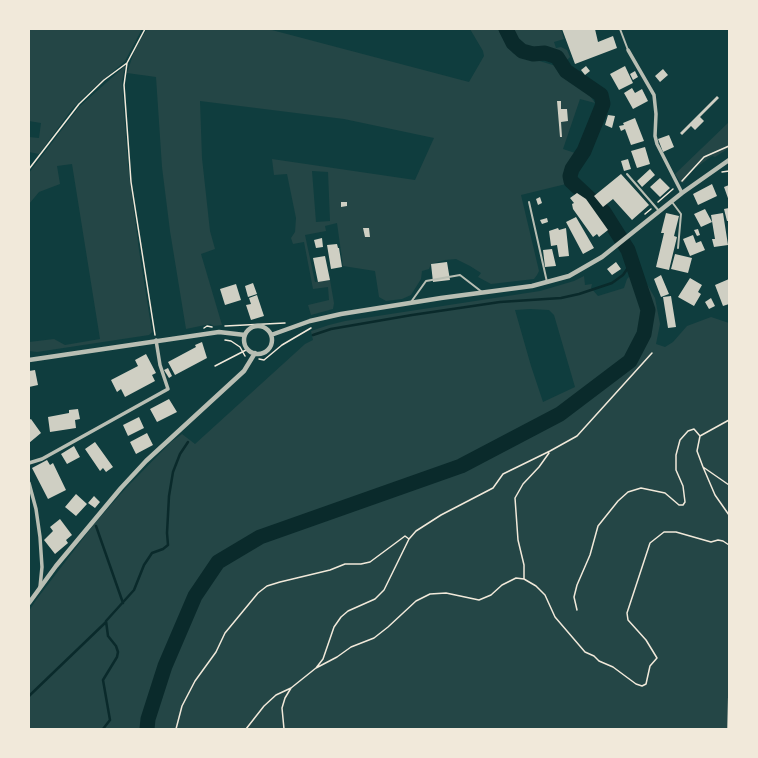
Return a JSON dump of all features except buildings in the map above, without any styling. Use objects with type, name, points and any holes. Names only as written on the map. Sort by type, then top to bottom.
[{"type":"street","points":[[628,50],[654,95],[656,114],[655,136],[657,144],[682,193]]},
{"type":"street","points":[[271,335],[310,320],[410,303],[547,283],[569,276],[588,266],[614,248],[682,193],[729,160]]},
{"type":"street","points":[[29,603],[40,587],[120,488],[146,461],[236,379],[254,356],[269,349],[272,340],[271,335],[261,326],[252,328],[245,335],[245,344],[254,356]]},
{"type":"street","points":[[29,360],[156,340],[212,333],[229,332],[245,335]]},
{"type":"street","points":[[29,463],[42,459],[168,389],[160,365],[156,340]]},
{"type":"street","points":[[29,483],[36,509],[40,537],[42,567],[40,587]]},
{"type":"lane","points":[[620,29],[628,50]]},
{"type":"lane","points":[[627,174],[659,211]]},
{"type":"lane","points":[[672,201],[681,214],[678,248]]},
{"type":"lane","points":[[530,202],[547,283]]},
{"type":"lane","points":[[410,303],[426,281],[460,276],[483,292]]},
{"type":"path","points":[[145,29],[127,63],[124,85],[131,182],[156,340]]},
{"type":"path","points":[[29,169],[79,104],[104,80],[127,63]]},
{"type":"path","points":[[211,327],[212,333]]},
{"type":"path","points":[[219,339],[231,341],[240,347],[244,356],[254,356],[264,360],[282,345],[312,327]]},
{"type":"path","points":[[215,366],[248,349]]},
{"type":"path","points":[[316,668],[323,659],[334,627],[348,611],[375,599],[384,590],[409,539],[416,531],[441,515],[493,488],[503,474],[550,452],[577,436],[652,353]]},
{"type":"path","points":[[729,420],[700,436],[697,451],[715,495],[729,515]]},
{"type":"path","points":[[577,610],[574,597],[590,555],[598,526],[618,501],[628,492],[641,488],[665,493],[679,505],[683,505],[686,502],[683,486],[676,470],[676,455],[680,440],[688,431],[694,429],[700,436]]},
{"type":"path","points":[[524,579],[524,565],[518,540],[515,498],[523,484],[539,467],[550,452]]},
{"type":"path","points":[[703,467],[729,485]]},
{"type":"path","points":[[246,729],[264,706],[276,695],[291,688],[316,668],[337,658],[351,647],[374,638],[416,602],[430,594],[446,593],[479,600],[491,595],[502,585],[516,578],[524,579],[536,586],[545,595],[555,617],[585,652],[594,656],[599,661],[613,667],[636,684],[642,686],[646,684],[650,666],[657,658],[646,640],[628,620],[627,613],[650,544],[664,532],[676,532],[711,542],[718,540],[729,545]]},
{"type":"path","points":[[176,729],[182,706],[195,681],[216,652],[225,634],[267,586],[330,570],[345,564],[361,564],[370,562],[405,536],[409,539]]},
{"type":"path","points":[[728,729],[729,685]]},
{"type":"path","points":[[284,729],[282,708],[285,698],[291,688]]},
{"type":"shaded area","points":[[29,29],[142,29],[125,61],[72,109],[39,154],[29,152],[29,137],[39,138],[41,123],[29,121]]},
{"type":"shaded area","points":[[147,29],[268,29],[469,82],[484,56],[483,51],[470,29],[498,29],[513,53],[556,66],[559,73],[588,93],[595,103],[580,99],[563,149],[578,154],[565,174],[566,184],[521,195],[539,271],[534,279],[491,284],[478,277],[481,273],[470,266],[456,259],[445,260],[431,264],[429,269],[422,271],[421,279],[411,295],[402,299],[386,301],[379,297],[375,271],[343,266],[337,223],[325,226],[326,231],[305,235],[315,282],[330,280],[334,303],[333,309],[311,315],[308,305],[329,300],[328,287],[313,289],[304,242],[293,244],[291,238],[295,232],[296,218],[287,174],[274,175],[272,159],[415,180],[434,138],[344,119],[200,101],[202,158],[210,231],[215,249],[201,254],[222,325],[214,326],[210,324],[186,329],[170,231],[162,167],[156,77],[127,73],[135,49]],"holes":[[[312,171],[328,172],[330,221],[316,222]]]},
{"type":"shaded area","points":[[511,29],[561,29],[564,39],[554,42],[556,48],[561,47],[567,50],[570,57],[565,62],[555,53],[546,50],[537,52],[525,47],[517,42],[512,35]]},
{"type":"shaded area","points":[[125,66],[122,82],[128,165],[139,250],[152,332],[149,335],[37,352],[29,351],[29,342],[54,339],[65,345],[100,339],[72,164],[57,166],[60,184],[39,192],[29,204],[29,173],[79,107]]},
{"type":"shaded area","points":[[729,122],[729,148],[715,157],[712,156],[694,169],[683,183],[680,182],[675,174]]},
{"type":"shaded area","points":[[631,275],[637,275],[644,279],[655,298],[660,324],[656,344],[665,347],[673,342],[687,326],[711,317],[729,323],[729,729],[29,729],[29,611],[36,600],[95,523],[126,488],[171,442],[182,434],[195,444],[305,344],[313,340],[311,331],[345,321],[540,291],[574,281],[584,276],[585,285],[592,284],[591,288],[598,296],[624,288],[627,279]],"holes":[[[515,310],[549,310],[554,315],[575,387],[543,402]]]},
{"type":"waterway","points":[[147,729],[148,719],[165,666],[195,596],[218,562],[260,537],[461,466],[560,414],[630,361],[644,334],[648,310],[628,250],[604,212],[571,181],[570,176],[572,169],[584,151],[603,104],[601,95],[566,71],[557,57],[545,53],[533,54],[522,51],[513,43],[506,29]]},
{"type":"waterway","points":[[313,335],[331,329],[412,315],[500,302],[561,298],[579,294],[612,283],[623,275],[632,262]]},
{"type":"waterway","points":[[103,729],[110,720],[103,680],[117,657],[118,652],[116,646],[108,636],[106,621],[134,590],[144,565],[152,553],[163,549],[168,545],[167,533],[169,496],[173,472],[180,454],[188,442]]},
{"type":"waterway","points":[[96,526],[123,603]]},
{"type":"waterway","points":[[29,696],[106,622]]}]
